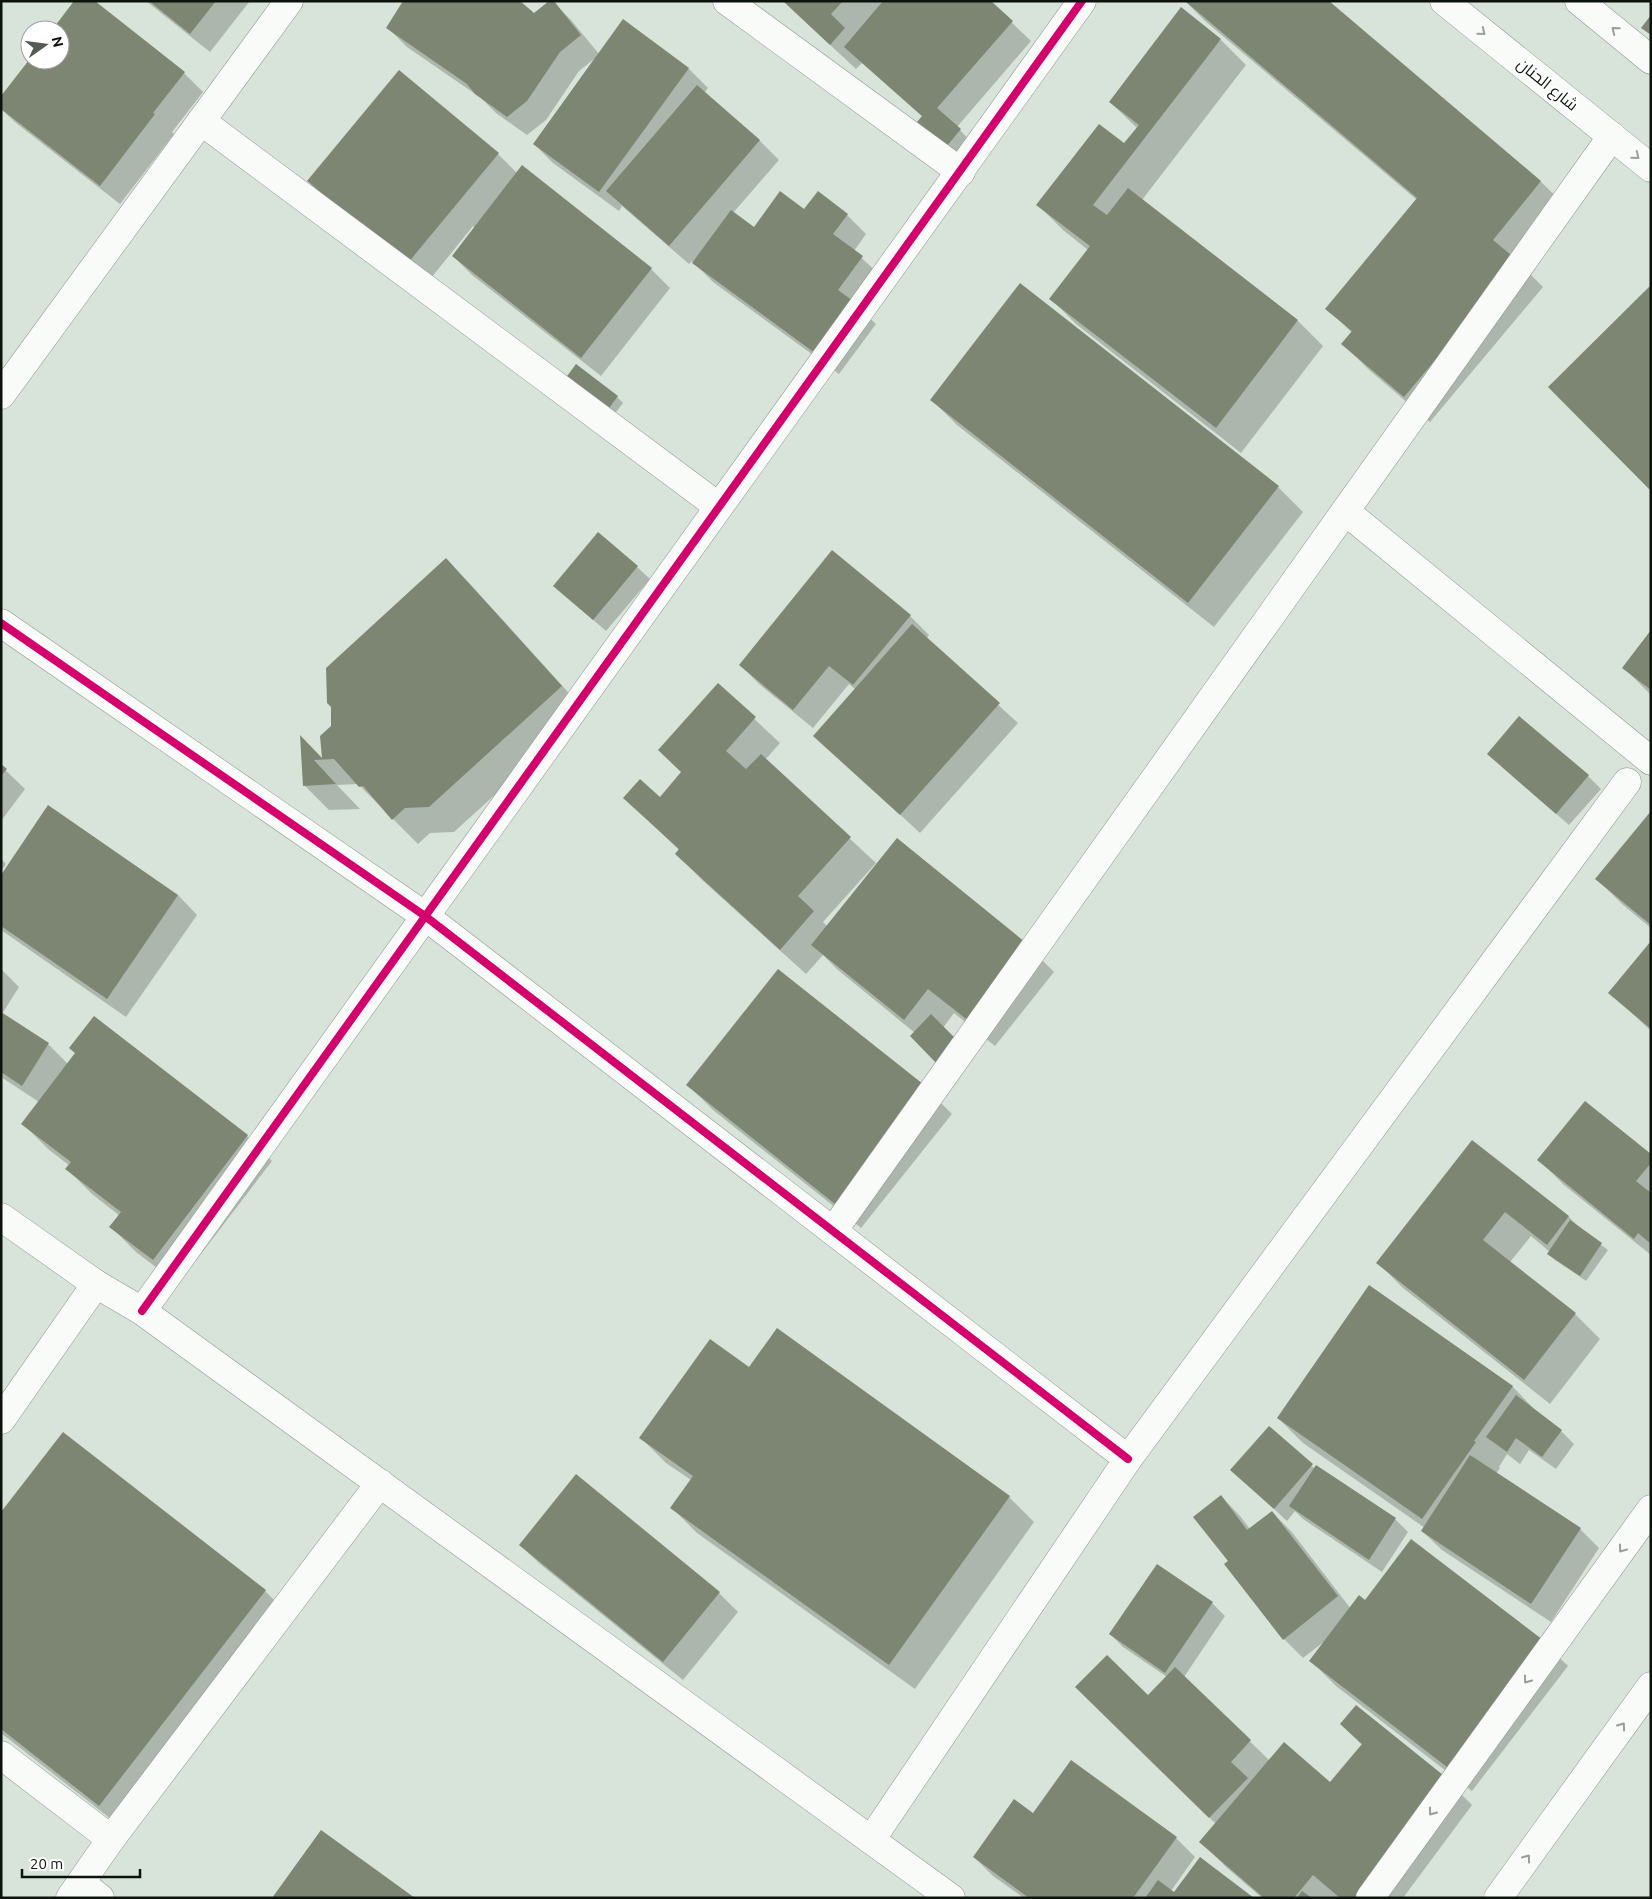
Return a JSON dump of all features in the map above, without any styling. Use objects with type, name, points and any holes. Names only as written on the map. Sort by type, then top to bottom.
[{"type":"street","points":[[6,376],[201,121],[288,1]]},
{"type":"street","points":[[727,1],[961,172]]},
{"type":"street","points":[[142,1311],[1082,1]]},
{"type":"street","name":"شارع الحنان","points":[[1444,1],[1651,168]]},
{"type":"street","points":[[1579,1],[1651,60]]},
{"type":"street","points":[[201,121],[719,507]]},
{"type":"street","points":[[833,1231],[1612,136]]},
{"type":"street","points":[[1345,511],[1651,760]]},
{"type":"street","points":[[1,623],[425,916],[1128,1459]]},
{"type":"street","points":[[872,1840],[1128,1459],[1627,782]]},
{"type":"street","points":[[1,1217],[96,1284],[142,1311],[951,1898]]},
{"type":"street","points":[[1,1420],[96,1284]]},
{"type":"street","points":[[84,1893],[111,1839],[380,1483]]},
{"type":"street","points":[[1370,1898],[1651,1509]]},
{"type":"street","points":[[1498,1898],[1651,1686]]},
{"type":"street","points":[[1,1756],[111,1839]]},
{"type":"building","points":[[74,1],[95,1],[185,72],[100,186],[1,109],[1,96],[21,70],[70,70],[70,20],[60,20]]},
{"type":"building","points":[[149,1],[216,1],[190,34]]},
{"type":"building","points":[[403,1],[520,1],[534,13],[549,1],[554,1],[581,35],[560,52],[527,101],[507,117],[475,94],[467,84],[386,28]]},
{"type":"building","points":[[783,1],[843,1],[831,14],[845,28],[830,45]]},
{"type":"building","points":[[883,1],[991,1],[1013,21],[937,108],[961,129],[946,147],[917,122],[922,116],[844,47]]},
{"type":"building","points":[[1185,1],[1329,1],[1541,181],[1493,240],[1518,261],[1404,397],[1341,344],[1352,331],[1325,309],[1417,198]]},
{"type":"building","points":[[1181,7],[1221,39],[1093,205],[1107,215],[1128,188],[1298,320],[1216,428],[1049,299],[1090,246],[1036,205],[1099,124],[1124,143],[1139,125],[1109,102]]},
{"type":"building","points":[[1651,15],[1651,35],[1641,28]]},
{"type":"building","points":[[623,19],[689,68],[599,192],[533,144]]},
{"type":"building","points":[[399,70],[499,153],[407,264],[307,181]]},
{"type":"building","points":[[697,85],[760,140],[669,246],[606,191]]},
{"type":"building","points":[[522,165],[652,268],[581,358],[452,256]]},
{"type":"building","points":[[780,191],[804,209],[818,191],[848,214],[833,234],[863,256],[838,290],[857,304],[819,356],[692,263],[731,210],[754,227]]},
{"type":"building","points":[[1020,283],[1279,486],[1188,603],[930,400]]},
{"type":"building","points":[[1651,285],[1651,491],[1548,387]]},
{"type":"building","points":[[576,364],[618,396],[604,415],[562,383]]},
{"type":"building","points":[[598,532],[638,566],[593,620],[553,586]]},
{"type":"building","points":[[832,550],[911,615],[853,685],[829,666],[793,710],[739,665]]},
{"type":"building","points":[[446,558],[562,686],[429,807],[405,808],[392,820],[363,786],[359,787],[334,759],[314,760],[336,784],[303,786],[300,735],[322,758],[320,736],[331,726],[331,707],[327,703],[326,668]]},
{"type":"building","points":[[912,624],[1000,703],[900,815],[813,736]]},
{"type":"building","points":[[1651,630],[1651,690],[1622,668]]},
{"type":"building","points":[[718,683],[756,717],[726,751],[746,769],[761,754],[851,837],[798,896],[814,911],[780,950],[675,854],[679,849],[623,798],[640,779],[660,797],[681,772],[658,750]]},
{"type":"building","points":[[1519,716],[1589,775],[1556,814],[1487,754]]},
{"type":"building","points":[[1,764],[7,769],[1,776]]},
{"type":"building","points":[[48,805],[178,895],[107,999],[1,926],[1,875]]},
{"type":"building","points":[[1651,811],[1651,925],[1595,879]]},
{"type":"building","points":[[897,838],[1030,946],[970,1022],[928,989],[904,1020],[811,945]]},
{"type":"building","points":[[1651,941],[1651,1029],[1608,993]]},
{"type":"building","points":[[778,969],[928,1088],[835,1204],[686,1085]]},
{"type":"building","points":[[1,1012],[49,1043],[22,1086],[1,1072]]},
{"type":"building","points":[[931,1014],[962,1045],[940,1067],[910,1036]]},
{"type":"building","points":[[94,1016],[248,1135],[153,1260],[109,1227],[121,1212],[65,1169],[71,1162],[21,1124],[75,1053],[69,1048]]},
{"type":"building","points":[[1585,1101],[1651,1154],[1651,1163],[1636,1181],[1651,1193],[1651,1244],[1638,1233],[1634,1239],[1537,1160]]},
{"type":"building","points":[[1472,1140],[1569,1216],[1547,1245],[1505,1212],[1483,1240],[1576,1313],[1524,1380],[1376,1263]]},
{"type":"building","points":[[1570,1220],[1602,1243],[1580,1276],[1547,1254]]},
{"type":"building","points":[[1369,1285],[1513,1386],[1422,1519],[1277,1418]]},
{"type":"building","points":[[777,1328],[1010,1496],[889,1665],[670,1508],[693,1476],[639,1438],[710,1339],[749,1367]]},
{"type":"building","points":[[1516,1395],[1562,1430],[1542,1457],[1516,1438],[1507,1452],[1486,1437]]},
{"type":"building","points":[[1269,1426],[1313,1464],[1274,1509],[1230,1470]]},
{"type":"building","points":[[63,1432],[266,1590],[99,1806],[1,1729],[1,1512]]},
{"type":"building","points":[[1470,1455],[1581,1528],[1531,1604],[1421,1531]]},
{"type":"building","points":[[1316,1465],[1396,1518],[1369,1560],[1289,1506]]},
{"type":"building","points":[[576,1474],[720,1592],[663,1662],[519,1545]]},
{"type":"building","points":[[1221,1495],[1247,1530],[1272,1511],[1338,1596],[1283,1640],[1224,1564],[1228,1561],[1193,1517]]},
{"type":"building","points":[[1411,1539],[1543,1640],[1447,1767],[1309,1661],[1359,1595],[1365,1600]]},
{"type":"building","points":[[1157,1564],[1213,1602],[1165,1673],[1109,1634]]},
{"type":"building","points":[[1107,1655],[1148,1695],[1175,1667],[1251,1740],[1231,1762],[1248,1778],[1209,1818],[1075,1687]]},
{"type":"building","points":[[1356,1705],[1448,1779],[1359,1898],[1340,1898],[1313,1875],[1294,1898],[1264,1898],[1199,1842],[1284,1742],[1330,1782],[1362,1744],[1340,1724]]},
{"type":"building","points":[[1071,1760],[1177,1837],[1133,1898],[1029,1898],[973,1857],[1014,1799],[1033,1813]]},
{"type":"building","points":[[321,1830],[415,1898],[272,1898]]},
{"type":"building","points":[[1200,1857],[1254,1898],[1145,1898],[1158,1880],[1174,1892]]},
{"type":"building","points":[[1302,1891],[1312,1898],[1297,1898]]},
{"type":"cycle path","points":[[142,1311],[1082,1]]},
{"type":"cycle path","points":[[1,623],[425,916],[1128,1459]]}]
